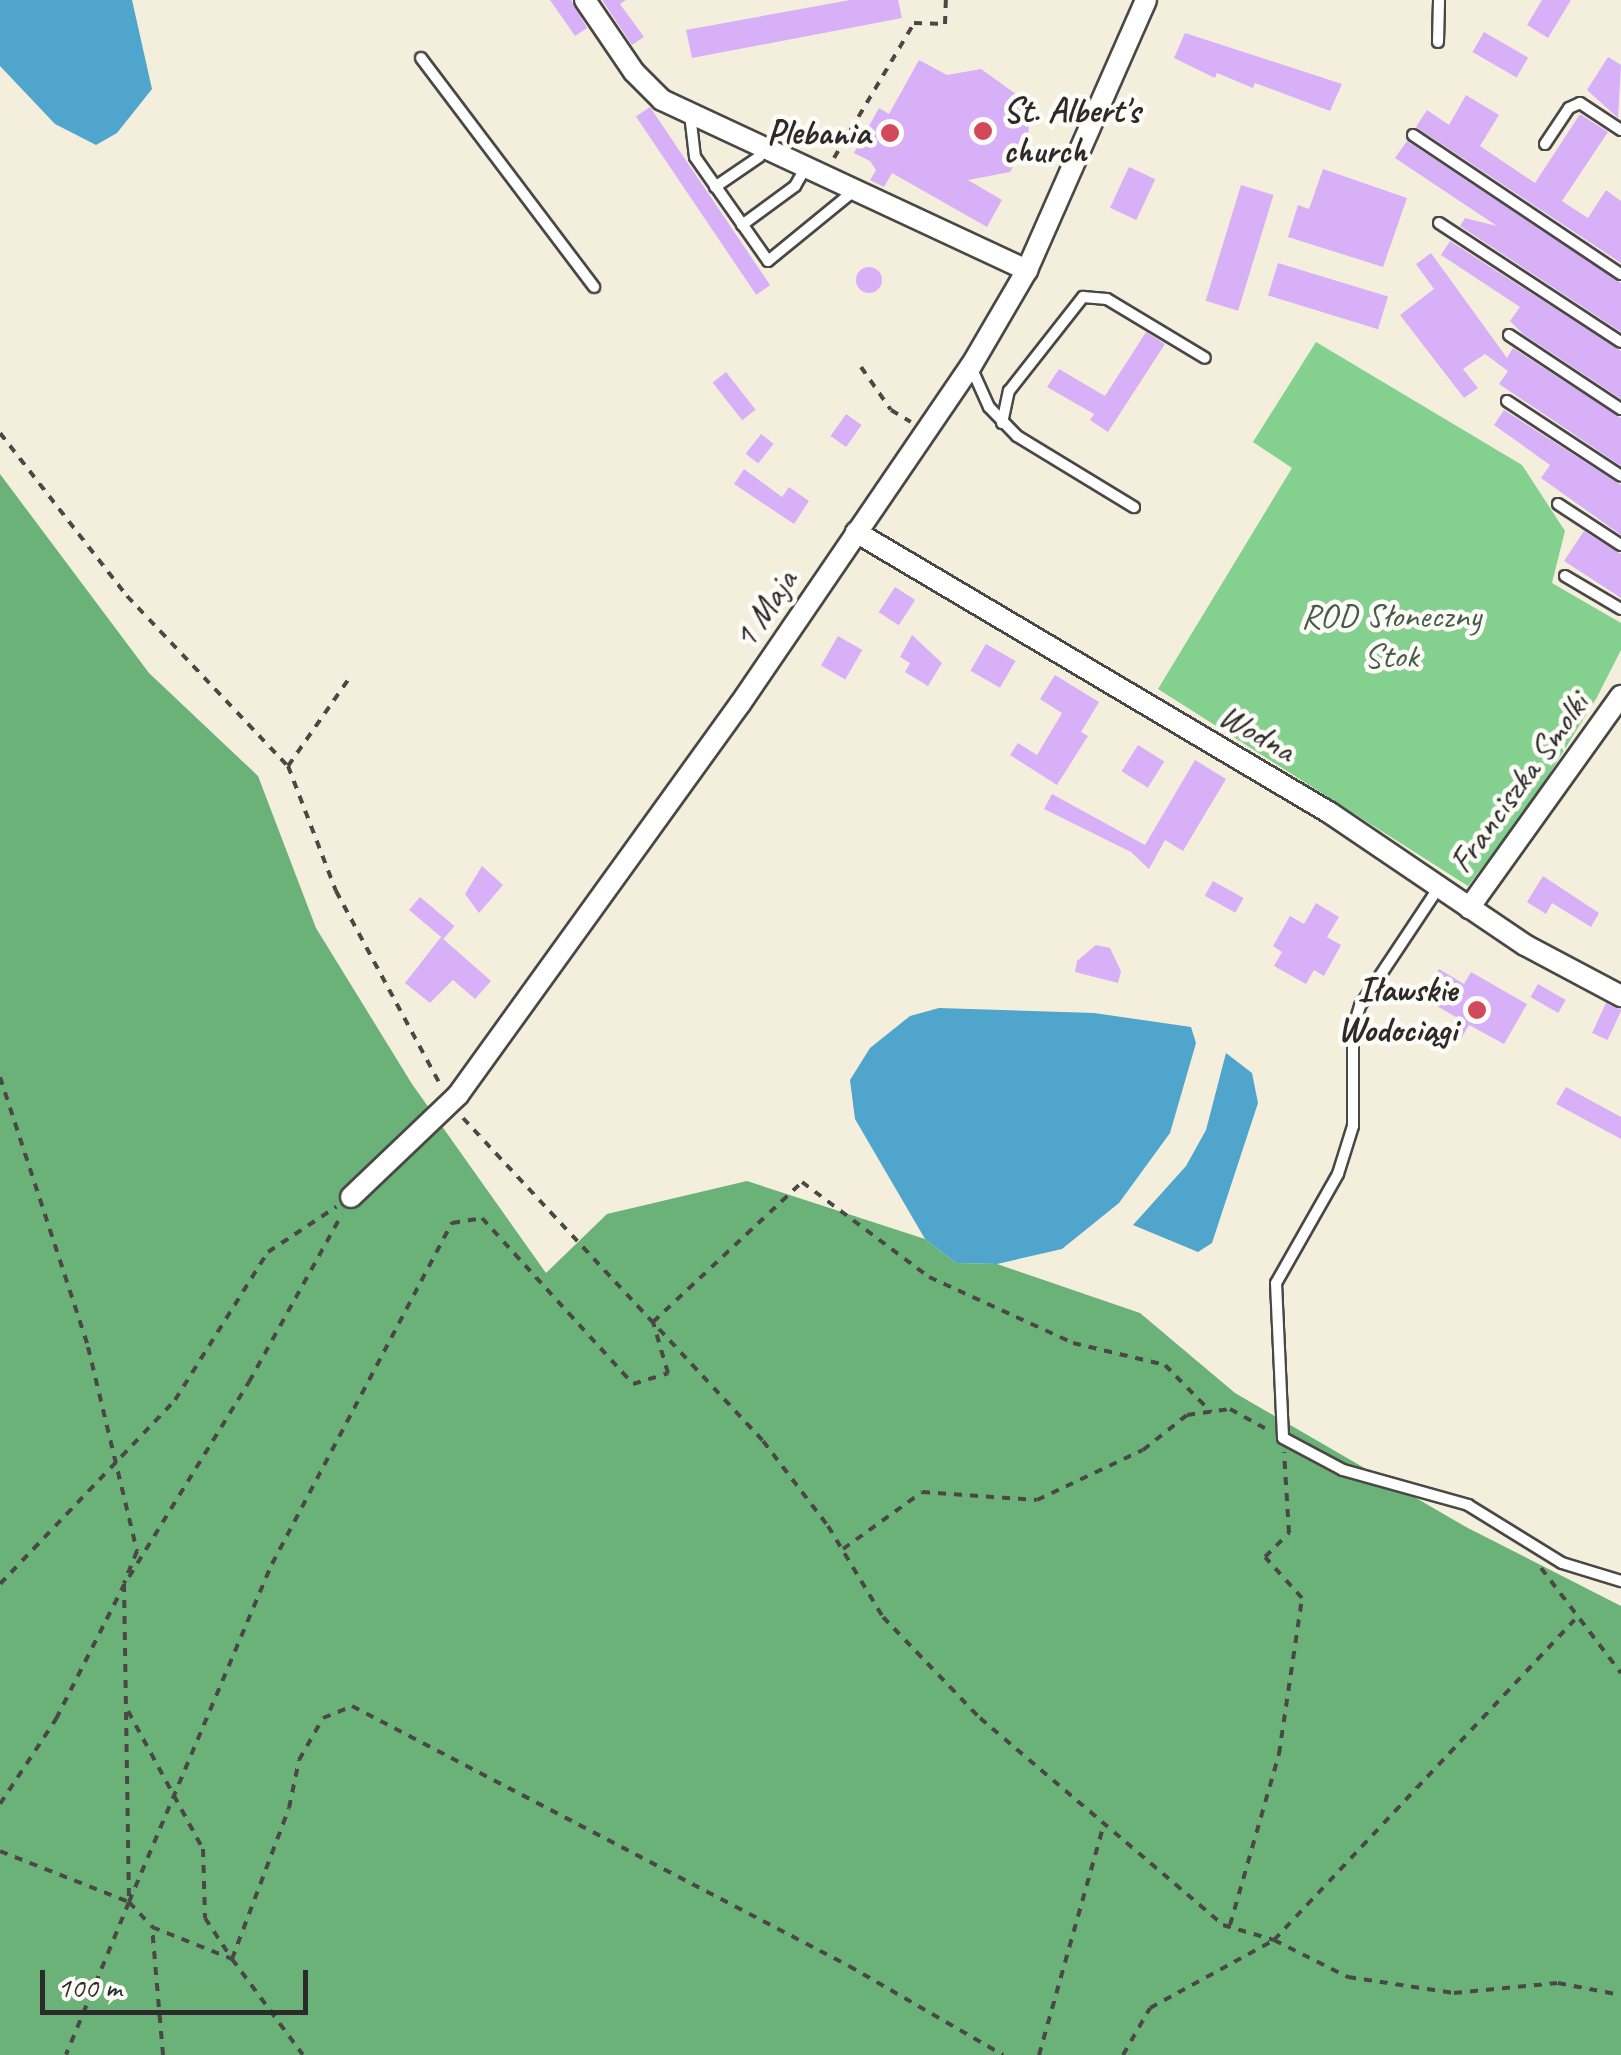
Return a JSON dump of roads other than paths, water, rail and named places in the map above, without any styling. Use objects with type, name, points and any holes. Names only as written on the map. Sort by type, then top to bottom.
[{"type":"street","points":[[585,0],[634,72],[662,100],[1028,270]]},
{"type":"street","name":"1 Maja","points":[[352,1197],[450,1103],[740,704],[970,366],[1028,270],[1146,0]]},
{"type":"street","name":"Wodna","points":[[856,532],[1330,813],[1469,908],[1621,996]]},
{"type":"street","name":"Franciszka Smolki","points":[[1469,908],[1621,696]]},
{"type":"lane","points":[[1438,42],[1439,0]]},
{"type":"lane","points":[[421,58],[594,287]]},
{"type":"lane","points":[[1545,144],[1569,108],[1580,103],[1621,130]]},
{"type":"lane","points":[[690,112],[695,157],[768,262],[855,190]]},
{"type":"lane","points":[[1413,134],[1621,274]]},
{"type":"lane","points":[[715,186],[759,158],[764,147]]},
{"type":"lane","points":[[742,225],[815,171]]},
{"type":"lane","points":[[1439,224],[1621,342]]},
{"type":"lane","points":[[1002,423],[1009,392],[1082,298],[1107,299],[1205,358]]},
{"type":"lane","points":[[1509,335],[1621,409]]},
{"type":"lane","points":[[970,366],[1002,423],[1134,507]]},
{"type":"lane","points":[[1507,401],[1621,476]]},
{"type":"lane","points":[[1558,504],[1621,545]]},
{"type":"lane","points":[[1565,576],[1621,609]]},
{"type":"lane","points":[[1440,886],[1360,1006],[1353,1029],[1354,1126],[1338,1174],[1276,1283],[1283,1438],[1343,1470],[1468,1504],[1562,1562],[1621,1581]]},
{"type":"water","points":[[0,0],[132,0],[152,89],[117,133],[96,145],[55,124],[0,66]]},
{"type":"water","points":[[939,1008],[1094,1013],[1191,1027],[1196,1043],[1170,1133],[1119,1203],[1062,1249],[997,1264],[956,1263],[925,1239],[855,1119],[850,1080],[870,1048],[910,1016]]},
{"type":"water","points":[[1226,1053],[1252,1073],[1258,1103],[1212,1243],[1198,1252],[1133,1225],[1186,1166],[1206,1130]]},
{"type":"place","name":"St. Albert's church","points":[[983,131]]},
{"type":"place","name":"Plebania","points":[[890,133]]},
{"type":"place","name":"Iławskie Wodociągi","points":[[1477,1010]]},
{"type":"park label","name":"ROD Słoneczny Stok","points":[[1391,636]]}]
